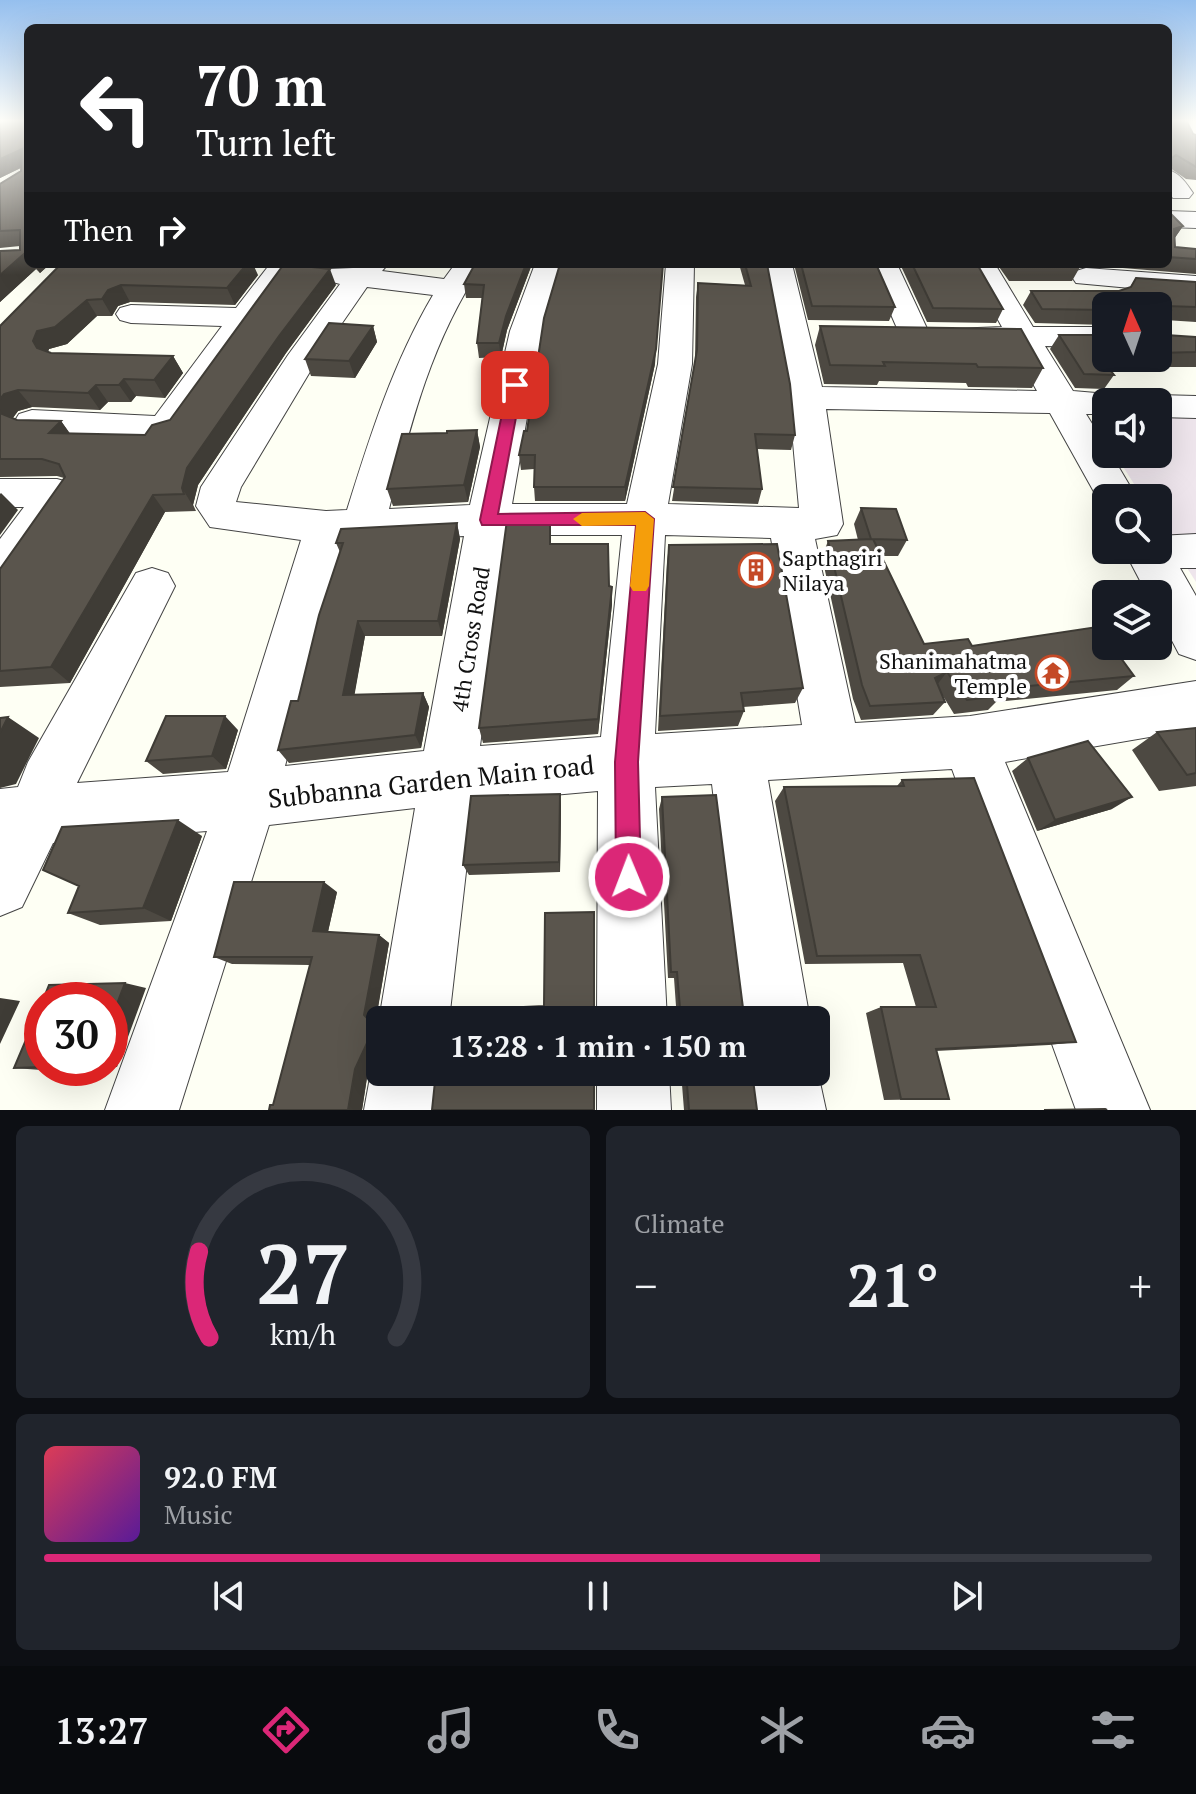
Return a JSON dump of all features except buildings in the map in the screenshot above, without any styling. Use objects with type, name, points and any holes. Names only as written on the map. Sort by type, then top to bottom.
[{"type":"street","points":[[1172,219],[1196,220]]},
{"type":"street","points":[[32,422],[165,428],[197,360],[245,318],[271,268]]},
{"type":"street","points":[[142,1110],[345,526],[407,376],[460,276],[329,268]]},
{"type":"street","name":"4th Cross Road","points":[[416,1006],[470,623],[488,520],[526,331],[548,268]]},
{"type":"street","points":[[632,1006],[626,762],[645,519],[675,364],[680,268]]},
{"type":"street","points":[[367,270],[304,355],[215,501],[217,511],[225,516],[345,526],[488,520],[645,519],[822,524],[807,398],[808,333],[780,268]]},
{"type":"street","points":[[884,268],[898,335],[1092,337]]},
{"type":"street","points":[[1002,283],[1023,336],[1109,484]]},
{"type":"street","points":[[1088,288],[1196,285]]},
{"type":"street","points":[[131,314],[245,318]]},
{"type":"street","points":[[807,398],[1092,402]]},
{"type":"street","points":[[1172,406],[1196,407]]},
{"type":"street","points":[[0,493],[57,493],[0,572]]},
{"type":"street","points":[[790,523],[834,751]]},
{"type":"street","points":[[1172,551],[1196,551]]},
{"type":"street","points":[[1154,564],[1196,639]]},
{"type":"street","points":[[0,885],[18,816],[48,782],[152,586]]},
{"type":"street","name":"Subbanna Garden Main road","points":[[18,816],[248,799],[450,776],[626,762],[970,742],[1196,705]]},
{"type":"street","points":[[970,742],[1113,1110]]},
{"type":"street","points":[[736,757],[773,1006]]},
{"type":"street","points":[[401,1110],[405,1086]]},
{"type":"street","points":[[633,1086],[634,1110]]},
{"type":"street","points":[[785,1086],[789,1110]]},
{"type":"shaded area","points":[[1172,416],[1196,417],[1196,582],[1172,544],[1172,484],[1134,484],[1124,468],[1172,468]]},
{"type":"slow traffic","points":[[582,519],[645,519],[640,586]]},
{"type":"place","name":"Sapthagiri Nilaya","points":[[756,570]]},
{"type":"place","name":"Shanimahatma Temple","points":[[1053,673]]},
{"type":"route","points":[[515,385],[488,520],[645,519],[626,762],[629,877]]}]
